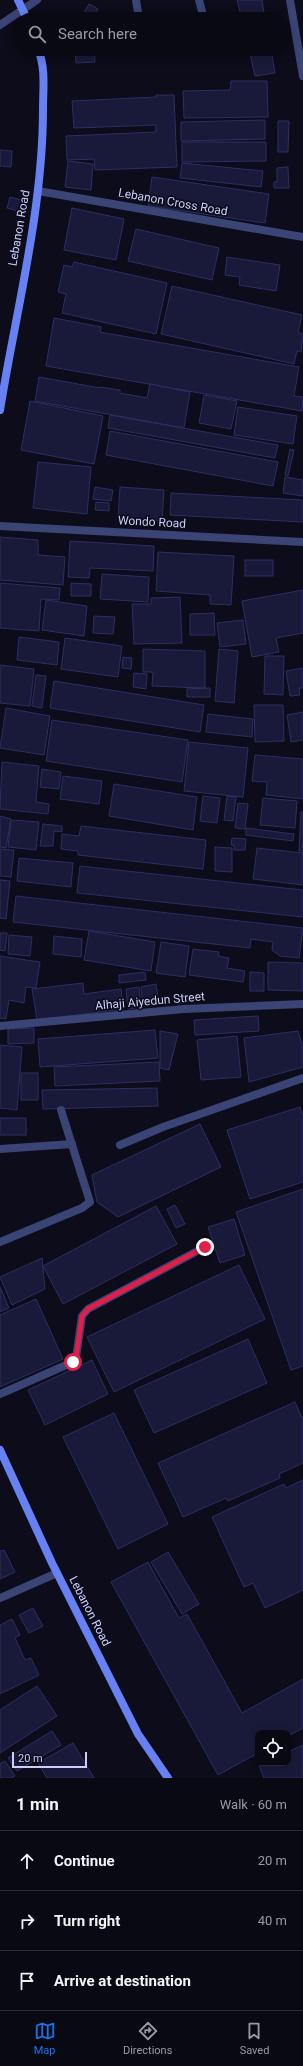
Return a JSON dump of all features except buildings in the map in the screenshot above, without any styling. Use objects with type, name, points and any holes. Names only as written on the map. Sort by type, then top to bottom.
[{"type":"main road","points":[[18,0],[24,12]]},
{"type":"main road","name":"Lebanon Road","points":[[0,410],[38,191],[43,131],[44,63],[41,56]]},
{"type":"main road","name":"Lebanon Road","points":[[0,1450],[57,1573],[138,1734],[168,1778]]},
{"type":"street","points":[[19,12],[38,0]]},
{"type":"street","points":[[136,0],[138,12]]},
{"type":"street","points":[[199,0],[202,12]]},
{"type":"street","points":[[290,0],[303,76]]},
{"type":"street","points":[[0,25],[12,17]]},
{"type":"street","name":"Lebanon Cross Road","points":[[38,191],[303,236]]},
{"type":"street","name":"Wondo Road","points":[[0,526],[303,542]]},
{"type":"street","name":"Alhaji Aiyedun Street","points":[[0,1026],[184,1009],[303,1004]]},
{"type":"street","points":[[120,1145],[163,1127],[303,1078]]},
{"type":"street","points":[[0,1242],[82,1208],[90,1202],[61,1110]]},
{"type":"street","points":[[0,1149],[72,1144]]},
{"type":"street","points":[[0,1394],[73,1362],[76,1358],[82,1316],[88,1309],[205,1247]]},
{"type":"street","points":[[0,1598],[57,1573]]},
{"type":"route","points":[[73,1362],[76,1358],[82,1316],[88,1309],[205,1247]]}]
